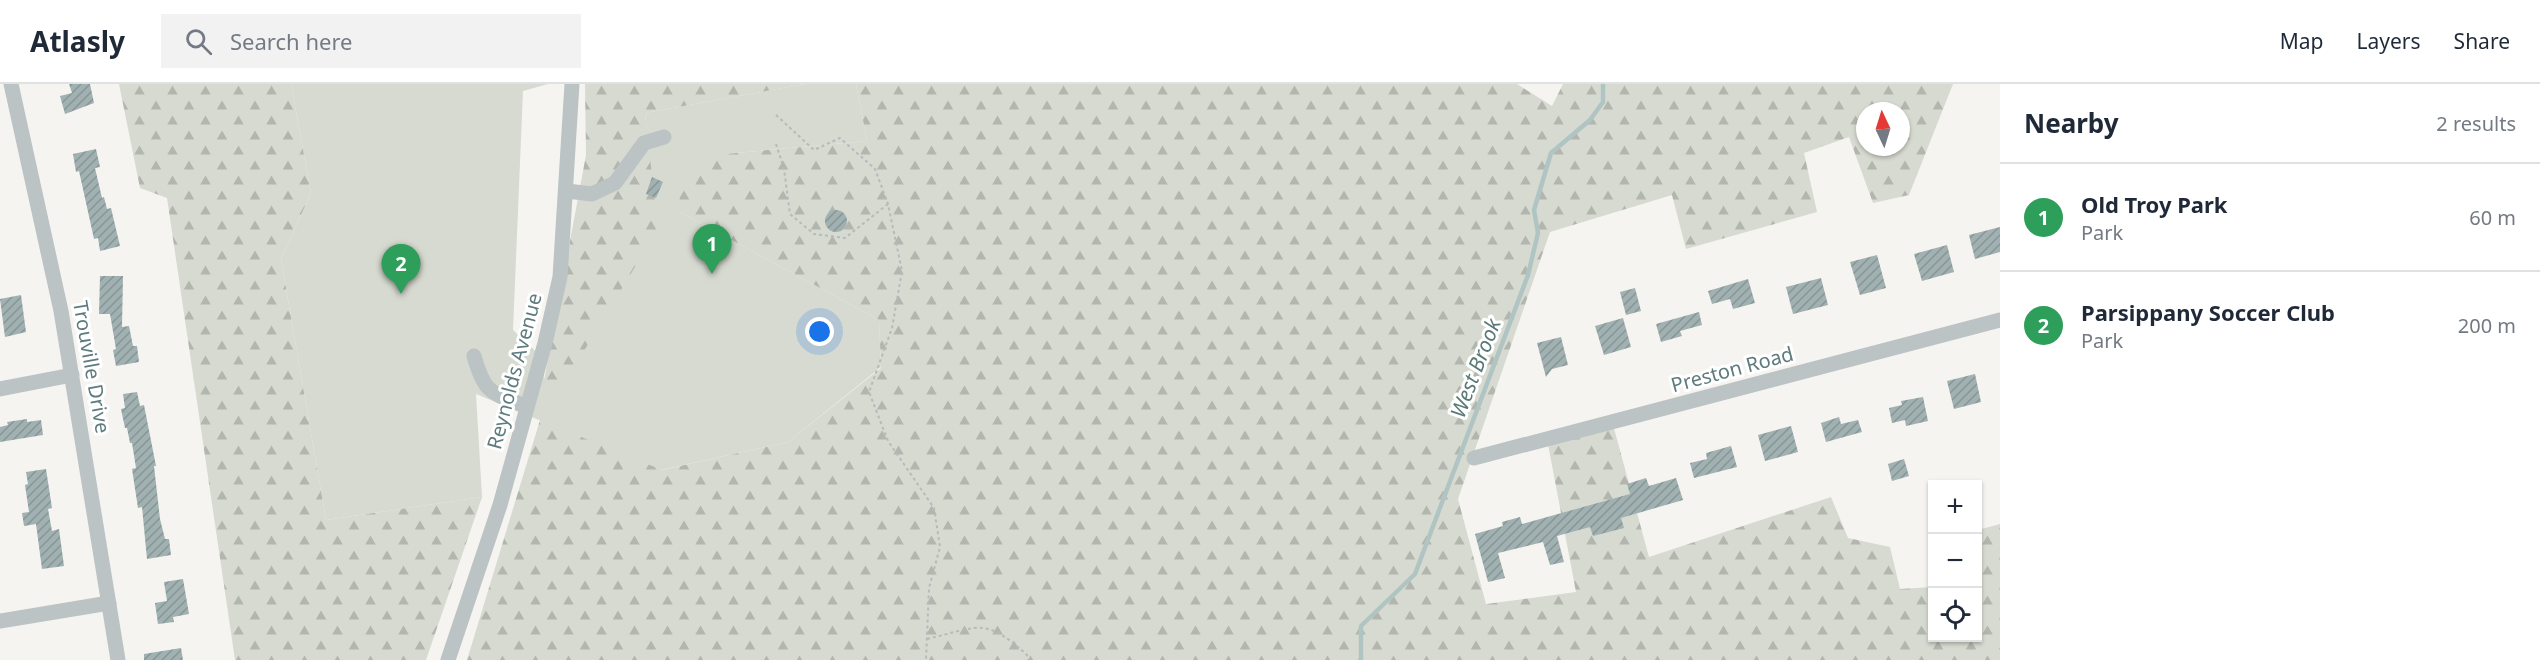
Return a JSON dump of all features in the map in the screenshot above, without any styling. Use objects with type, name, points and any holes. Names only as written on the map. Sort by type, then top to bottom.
[{"type":"street","name":"Trouville Drive","points":[[11,84],[49,248],[118,660]]},
{"type":"street","name":"Reynolds Avenue","points":[[448,660],[500,505],[560,277],[572,84]]},
{"type":"street","points":[[567,190],[592,194],[615,183],[644,143],[664,136]]},
{"type":"street","name":"Preston Road","points":[[1474,458],[2000,320]]},
{"type":"street","points":[[474,356],[482,383],[496,394],[527,407]]},
{"type":"street","points":[[0,389],[72,375]]},
{"type":"street","points":[[0,621],[109,603]]},
{"type":"path","points":[[776,115],[814,150],[840,138],[875,169],[888,204],[902,271],[892,328],[869,392],[888,441],[934,508],[940,547],[929,588],[926,660]]},
{"type":"path","points":[[776,144],[784,169],[790,214],[814,234],[845,238],[888,204]]},
{"type":"path","points":[[927,639],[982,626],[1004,635],[1027,655],[1028,660]]},
{"type":"green space","points":[[119,84],[291,84],[311,193],[281,259],[326,520],[482,497],[426,660],[235,660],[167,198],[140,188]]},
{"type":"green space","points":[[291,84],[548,84],[523,91],[513,330],[543,358],[544,380],[657,229],[645,113],[805,84],[856,84],[867,141],[725,154],[680,212],[879,320],[881,367],[788,442],[661,470],[476,394],[482,497],[326,520],[281,259],[311,193]]},
{"type":"green space","points":[[585,84],[805,84],[645,113],[658,229],[562,387],[544,380],[586,155]]},
{"type":"green space","points":[[856,84],[1517,84],[1552,106],[1563,84],[1953,84],[1909,195],[1873,203],[1849,137],[1804,153],[1817,212],[1686,249],[1672,195],[1550,232],[1458,499],[1486,604],[1576,592],[1547,439],[1612,421],[1649,557],[1831,497],[1848,538],[1890,547],[1900,589],[1928,587],[1928,642],[1982,642],[1982,529],[2000,524],[2000,660],[467,660],[540,420],[662,470],[788,442],[881,368],[879,320],[680,212],[679,180],[725,154],[867,141]]},
{"type":"building","points":[[69,84],[90,84],[94,103],[65,114],[60,96],[72,93]]},
{"type":"building","points":[[96,149],[100,167],[95,168],[102,198],[104,197],[107,209],[111,208],[120,246],[100,251],[98,238],[94,239],[73,154]]},
{"type":"building","points":[[652,177],[663,182],[656,198],[646,194]]},
{"type":"building","points":[[836,210],[846,217],[847,221],[840,231],[836,232],[826,225],[825,221],[832,211]]},
{"type":"building","points":[[2000,227],[2000,252],[1975,259],[1969,235]]},
{"type":"building","points":[[1947,245],[1954,272],[1922,281],[1914,254]]},
{"type":"building","points":[[1877,255],[1886,288],[1860,295],[1850,262]]},
{"type":"building","points":[[100,276],[123,276],[122,327],[129,326],[133,346],[137,346],[139,362],[116,366],[113,350],[116,349],[110,314],[99,314]]},
{"type":"building","points":[[1821,278],[1828,305],[1793,314],[1786,287]]},
{"type":"building","points":[[1748,279],[1755,303],[1733,309],[1730,299],[1712,304],[1708,291]]},
{"type":"building","points":[[1635,288],[1641,311],[1626,315],[1620,292]]},
{"type":"building","points":[[21,295],[26,332],[5,337],[0,299]]},
{"type":"building","points":[[1699,312],[1702,325],[1680,331],[1682,336],[1661,342],[1656,324]]},
{"type":"building","points":[[1623,318],[1631,347],[1604,355],[1595,326]]},
{"type":"building","points":[[1561,337],[1568,365],[1552,369],[1546,377],[1537,343]]},
{"type":"building","points":[[1975,374],[1981,402],[1954,409],[1947,381]]},
{"type":"building","points":[[137,392],[140,406],[144,405],[156,466],[154,466],[160,519],[165,539],[169,539],[171,555],[147,559],[142,507],[138,508],[132,469],[136,468],[132,443],[130,443],[127,428],[125,428],[121,409],[125,408],[123,394]]},
{"type":"building","points":[[1923,397],[1928,421],[1906,426],[1905,420],[1892,423],[1889,408],[1902,405],[1901,401]]},
{"type":"building","points":[[1839,417],[1841,424],[1858,420],[1862,432],[1826,442],[1821,423]]},
{"type":"building","points":[[27,419],[27,422],[41,420],[43,435],[0,442],[0,427],[8,425],[7,422]]},
{"type":"building","points":[[1791,426],[1798,452],[1765,461],[1758,435]]},
{"type":"building","points":[[1731,446],[1737,467],[1694,478],[1690,463],[1707,459],[1706,453]]},
{"type":"building","points":[[1904,459],[1909,476],[1892,481],[1888,464]]},
{"type":"building","points":[[46,469],[52,508],[48,509],[52,531],[59,529],[64,566],[42,569],[36,524],[24,526],[22,513],[29,512],[25,485],[28,484],[26,472]]},
{"type":"building","points":[[1646,478],[1649,486],[1676,478],[1683,500],[1621,518],[1624,528],[1593,536],[1590,527],[1557,536],[1564,562],[1550,565],[1543,542],[1498,553],[1505,578],[1488,582],[1475,534],[1503,526],[1502,522],[1520,517],[1522,524],[1630,494],[1627,484]]},
{"type":"building","points":[[183,579],[189,614],[173,617],[174,622],[158,624],[155,603],[167,601],[164,582]]},
{"type":"building","points":[[181,648],[183,660],[144,660],[144,654]]},
{"type":"waterway","name":"West Brook","points":[[1361,660],[1361,626],[1415,574],[1528,275],[1538,233],[1534,210],[1551,153],[1590,120],[1603,102],[1603,84]]},
{"type":"place","name":"Old Troy Park","points":[[712,274]]},
{"type":"place","name":"Parsippany Soccer Club","points":[[401,294]]}]
